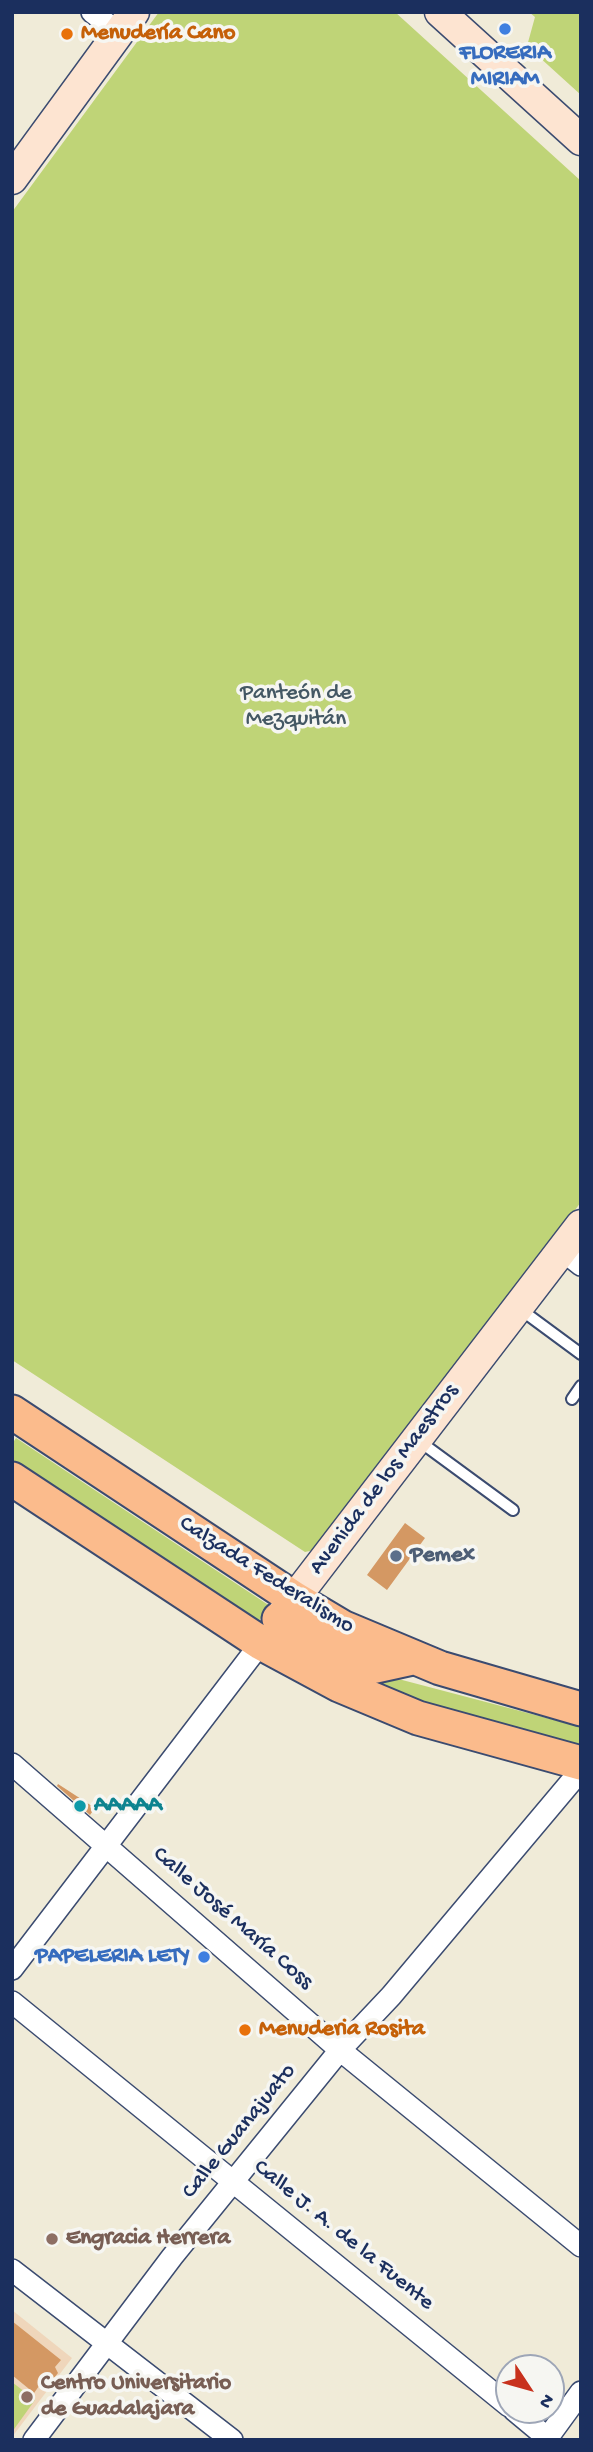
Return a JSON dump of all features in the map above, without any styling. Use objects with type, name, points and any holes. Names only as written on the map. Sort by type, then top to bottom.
[{"type":"main road","name":"Calzada Federalismo","points":[[12,1412],[278,1620],[339,1685],[418,1718],[581,1763]]},
{"type":"main road","name":"Calzada Federalismo","points":[[12,1479],[278,1620],[342,1627],[413,1658],[497,1686],[581,1709]]},
{"type":"street","points":[[12,179],[126,22],[92,12]]},
{"type":"street","points":[[440,12],[581,140]]},
{"type":"street","name":"Avenida de los Maestros","points":[[12,1969],[518,1307],[571,1257],[581,1225]]},
{"type":"street","name":"Calle José María Coss","points":[[12,1764],[108,1844],[340,2050],[581,2246]]},
{"type":"street","name":"Calle Guanajuato","points":[[34,2440],[105,2345],[340,2050],[391,1996],[581,1770]]},
{"type":"street","name":"Calle J. A. de la Fuente","points":[[12,2002],[495,2395]]},
{"type":"street","points":[[12,2270],[105,2345],[232,2440]]},
{"type":"street","points":[[530,2424],[548,2439],[581,2392]]},
{"type":"lane","points":[[518,1307],[581,1354]]},
{"type":"lane","points":[[572,1399],[581,1386]]},
{"type":"lane","points":[[417,1439],[513,1510]]},
{"type":"shaded area","name":"Centro Universitario de Guadalajara","points":[[12,2310],[72,2358],[12,2437]]},
{"type":"green space","name":"Panteón de Mezquitán","points":[[159,12],[395,12],[581,181],[581,1202],[319,1549],[305,1552],[12,1360],[12,212]]},
{"type":"green space","points":[[529,12],[581,12],[581,95],[527,46],[535,17]]},
{"type":"green space","points":[[16,1438],[270,1606],[258,1622],[12,1460],[12,1444]]},
{"type":"green space","points":[[368,1671],[581,1727],[581,1750],[431,1710],[364,1682]]},
{"type":"green space","points":[[12,2382],[35,2400],[12,2432]]},
{"type":"building","name":"Pemex","points":[[405,1523],[425,1538],[387,1590],[367,1575]]},
{"type":"building","points":[[58,1784],[95,1808],[90,1815],[57,1786]]},
{"type":"building","points":[[12,2321],[61,2360],[55,2367],[58,2373],[47,2387],[39,2386],[34,2393],[12,2375]]},
{"type":"place","name":"FLORERIA MIRIAM","points":[[505,29]]},
{"type":"place","name":"Menudería Cano","points":[[67,34]]},
{"type":"place","name":"Pemex","points":[[396,1556]]},
{"type":"place","name":"AAAAA","points":[[80,1806]]},
{"type":"place","name":"PAPELERIA LETY","points":[[204,1957]]},
{"type":"place","name":"Menuderia Rosita","points":[[245,2030]]},
{"type":"place","name":"Engracia Herrera","points":[[52,2239]]},
{"type":"place","name":"Centro Universitario de Guadalajara","points":[[27,2397]]}]
